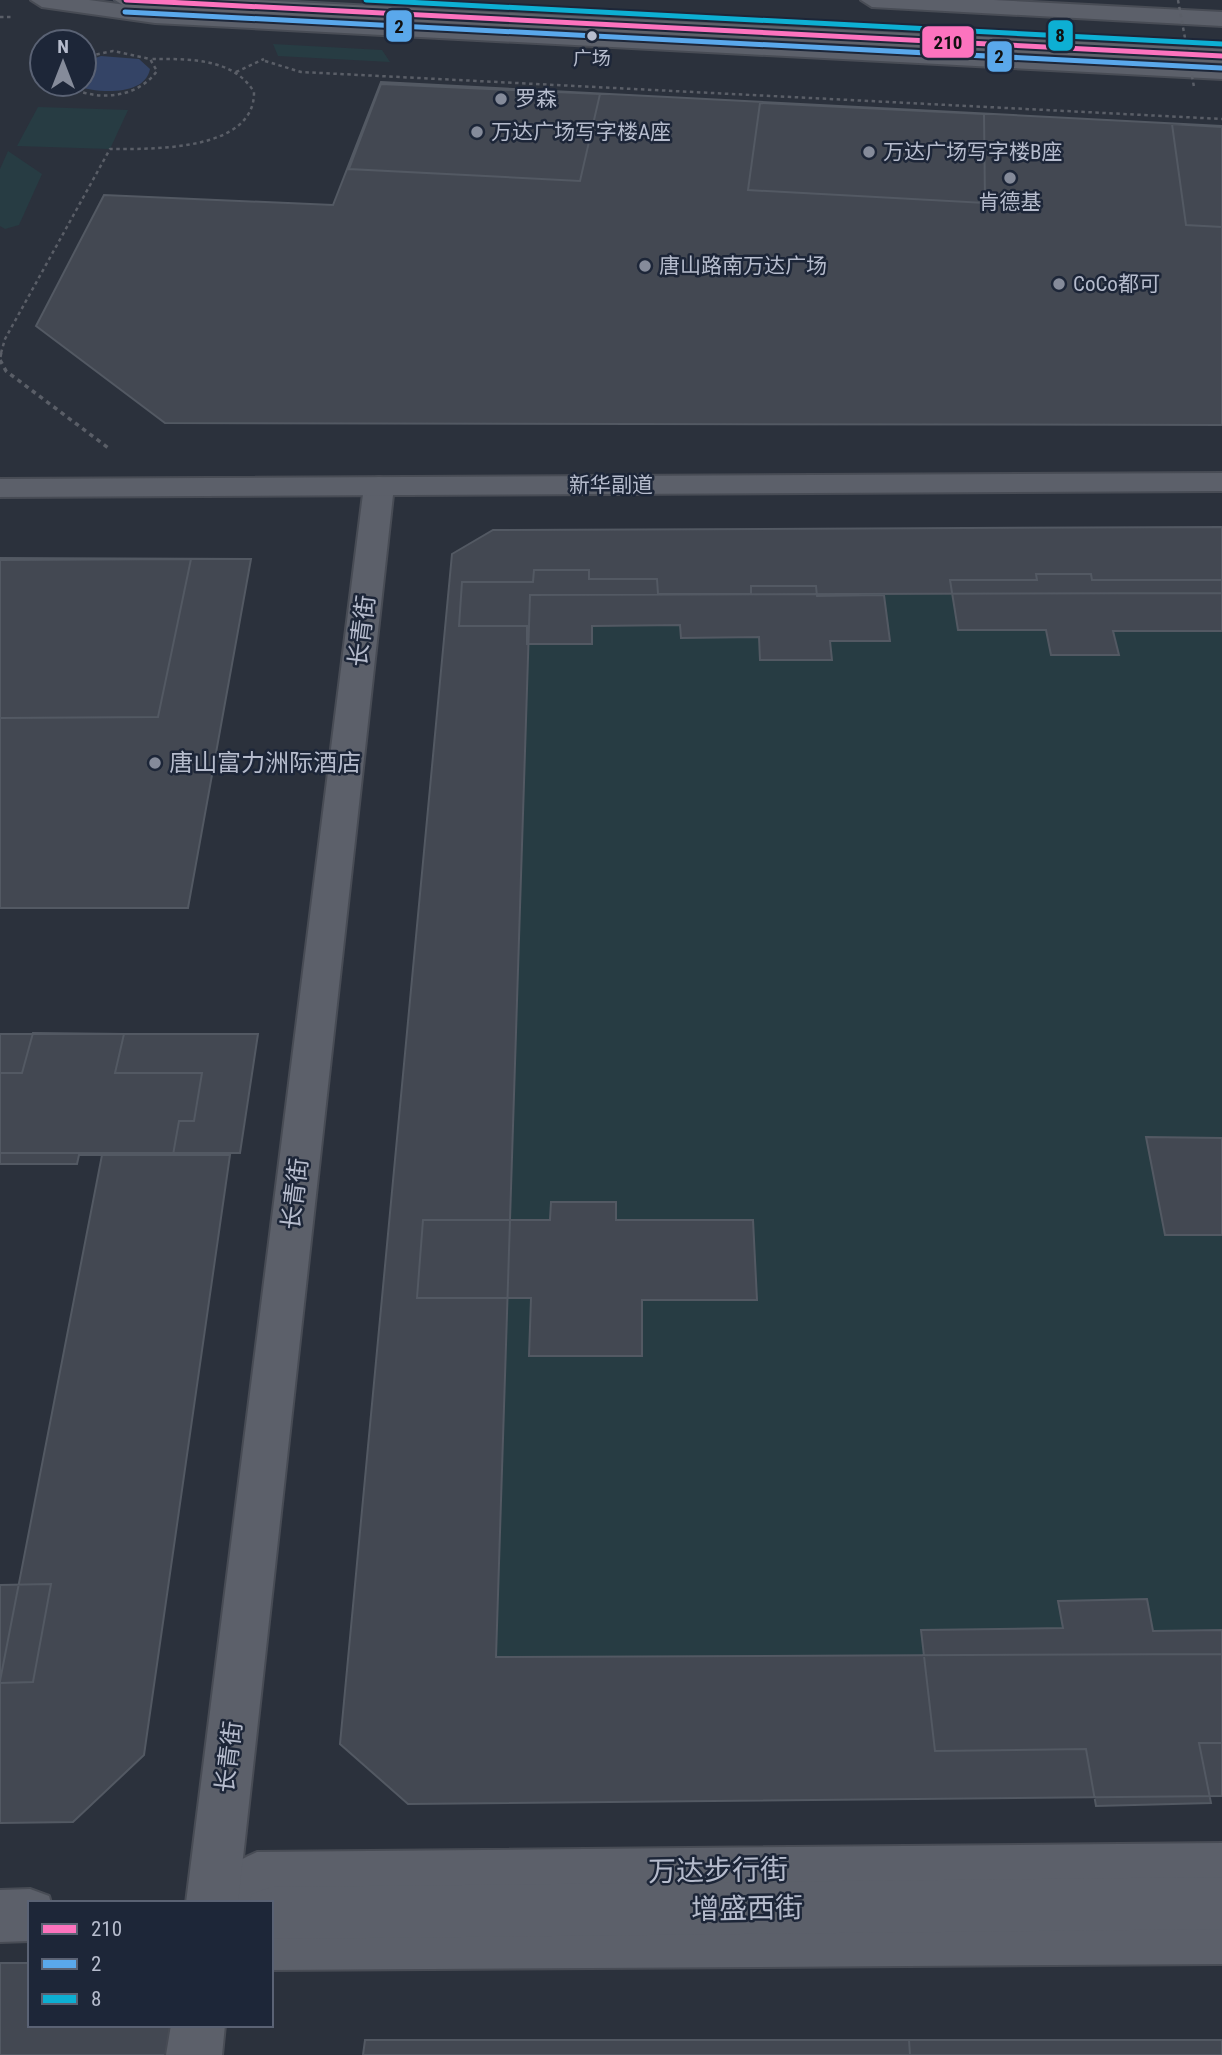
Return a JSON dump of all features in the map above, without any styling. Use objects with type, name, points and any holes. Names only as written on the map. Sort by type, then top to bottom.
[{"type":"main road","points":[[126,0],[1222,56]]},
{"type":"main road","points":[[525,0],[867,6],[1222,38]]},
{"type":"street","points":[[42,0],[155,16],[1222,72]]},
{"type":"street","points":[[867,6],[1222,19]]},
{"type":"street","name":"新华副道","points":[[0,488],[1222,482]]},
{"type":"street","name":"长青街","points":[[212,1901],[379,486]]},
{"type":"street","name":"万达步行街","points":[[226,1901],[257,1875],[1222,1865]]},
{"type":"street","name":"增盛西街","points":[[273,1913],[1222,1903]]},
{"type":"street","points":[[0,1916],[28,1916]]},
{"type":"street","points":[[273,1947],[1222,1941]]},
{"type":"street","points":[[194,2055],[198,2027]]},
{"type":"path","points":[[1178,0],[1194,87]]},
{"type":"path","points":[[0,357],[5,339],[110,149],[178,148],[209,140],[234,128],[250,114],[256,98],[250,84],[235,72],[192,60],[150,59],[113,51],[98,54]]},
{"type":"path","points":[[98,93],[134,89],[154,78],[156,65],[150,59]]},
{"type":"path","points":[[265,61],[301,72],[1222,119]]},
{"type":"shaded area","points":[[273,44],[382,50],[390,62],[278,56]]},
{"type":"shaded area","points":[[38,107],[128,110],[110,149],[17,146]]},
{"type":"shaded area","points":[[8,151],[42,174],[19,225],[5,229],[0,226],[0,169]]},
{"type":"shaded area","points":[[1222,593],[1222,1654],[496,1657],[530,595]]},
{"type":"water","points":[[98,57],[139,59],[150,69],[146,78],[130,89],[98,90]]},
{"type":"building","name":"唐山路南万达广场","points":[[381,82],[1222,126],[1222,425],[165,423],[36,326],[104,195],[333,205]]},
{"type":"building","name":"万达广场写字楼A座","points":[[381,84],[600,94],[580,181],[349,169]]},
{"type":"building","name":"万达广场写字楼B座","points":[[760,103],[984,114],[985,203],[748,190]]},
{"type":"building","points":[[1172,124],[1222,127],[1222,227],[1186,225]]},
{"type":"building","points":[[1222,527],[1222,593],[530,595],[496,1657],[1222,1654],[1222,1796],[408,1804],[340,1744],[452,554],[493,530]]},
{"type":"building","name":"唐山富力洲际酒店","points":[[0,558],[251,559],[188,908],[0,908]]},
{"type":"building","points":[[191,559],[158,717],[0,718],[0,560]]},
{"type":"building","points":[[534,570],[589,570],[589,579],[657,579],[658,594],[751,594],[751,586],[816,586],[817,596],[884,595],[890,641],[830,641],[832,660],[760,660],[759,637],[681,638],[680,625],[592,626],[592,644],[527,644],[527,626],[459,626],[462,582],[533,582]]},
{"type":"building","points":[[1036,574],[1091,574],[1092,580],[1222,580],[1222,631],[1113,631],[1119,655],[1051,655],[1046,630],[958,630],[950,580],[1037,580]]},
{"type":"building","points":[[33,1033],[124,1034],[115,1073],[202,1073],[194,1121],[179,1121],[173,1155],[79,1155],[77,1164],[0,1164],[0,1073],[22,1073]]},
{"type":"building","points":[[0,1034],[258,1034],[240,1153],[0,1153]]},
{"type":"building","points":[[1146,1137],[1222,1138],[1222,1235],[1165,1235]]},
{"type":"building","points":[[102,1155],[230,1155],[144,1755],[73,1822],[0,1823],[0,1681]]},
{"type":"building","points":[[551,1202],[616,1202],[616,1220],[753,1220],[757,1300],[642,1300],[642,1356],[529,1356],[531,1298],[417,1298],[423,1220],[550,1220]]},
{"type":"building","points":[[51,1584],[33,1682],[0,1683],[0,1585]]},
{"type":"building","points":[[1147,1599],[1153,1631],[1222,1630],[1222,1743],[1199,1743],[1211,1803],[1096,1806],[1086,1749],[935,1751],[921,1630],[1063,1628],[1058,1601]]},
{"type":"building","points":[[0,1963],[28,1963],[28,2027],[172,2027],[168,2055],[0,2055]]},
{"type":"building","points":[[365,2040],[1222,2040],[1222,2055],[363,2055]]},
{"type":"building","points":[[365,2040],[909,2040],[910,2055],[363,2055]]},
{"type":"transit line","name":"210","points":[[126,0],[1222,56]]},
{"type":"transit line","name":"8","points":[[366,0],[1222,44]]},
{"type":"transit line","name":"2","points":[[125,12],[1221,68]]},
{"type":"place","name":"广场","points":[[592,36]]},
{"type":"place","name":"罗森","points":[[501,99]]},
{"type":"place","name":"万达广场写字楼A座","points":[[477,132]]},
{"type":"place","name":"万达广场写字楼B座","points":[[869,152]]},
{"type":"place","name":"肯德基","points":[[1010,178]]},
{"type":"place","name":"唐山路南万达广场","points":[[645,266]]},
{"type":"place","name":"CoCo都可","points":[[1059,284]]},
{"type":"place","name":"唐山富力洲际酒店","points":[[155,763]]}]
